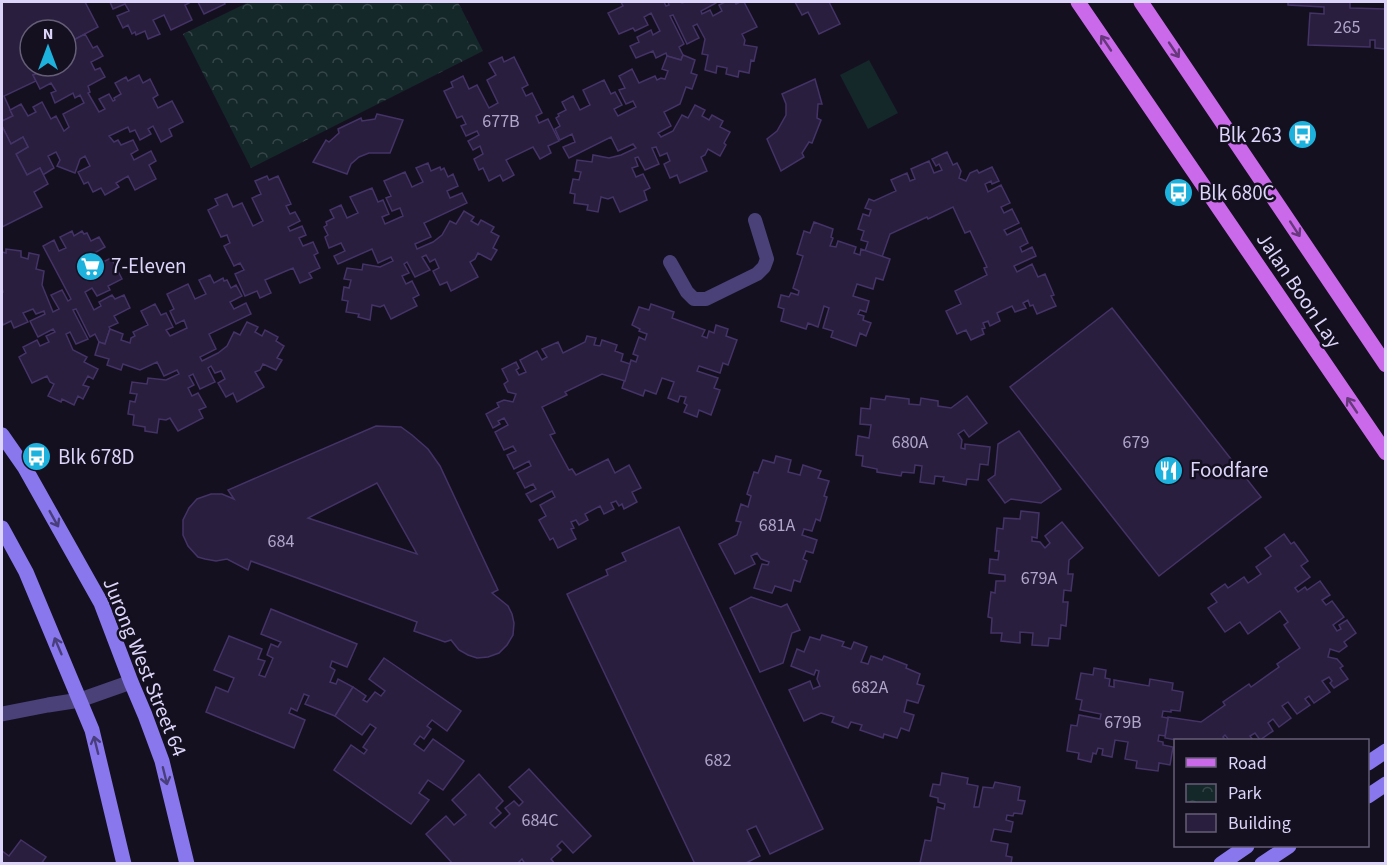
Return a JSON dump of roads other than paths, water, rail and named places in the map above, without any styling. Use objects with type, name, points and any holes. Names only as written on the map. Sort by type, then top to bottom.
[{"type":"main road","name":"Jalan Boon Lay","points":[[1078,2],[1386,453]]},
{"type":"main road","name":"Jalan Boon Lay","points":[[1142,2],[1386,365]]},
{"type":"street","name":"Jurong West Street 64","points":[[2,435],[25,468],[101,603],[162,761],[187,864]]},
{"type":"street","points":[[2,528],[26,572],[92,730],[124,864]]},
{"type":"street","points":[[2,714],[80,700],[131,682]]},
{"type":"street","points":[[1369,762],[1386,751]]},
{"type":"street","points":[[1369,795],[1386,784]]},
{"type":"street","points":[[1221,864],[1246,847]]},
{"type":"street","points":[[1262,864],[1288,847]]},
{"type":"lane","points":[[670,262],[687,292],[694,299],[706,299],[757,274],[764,267],[767,259],[755,219]]},
{"type":"place","name":"Blk 263","points":[[1303,135]]},
{"type":"place","name":"Blk 680C","points":[[1178,193]]},
{"type":"place","name":"7-Eleven","points":[[90,266]]},
{"type":"place","name":"Blk 678D","points":[[37,457]]},
{"type":"place","name":"Foodfare","points":[[1169,470]]}]
